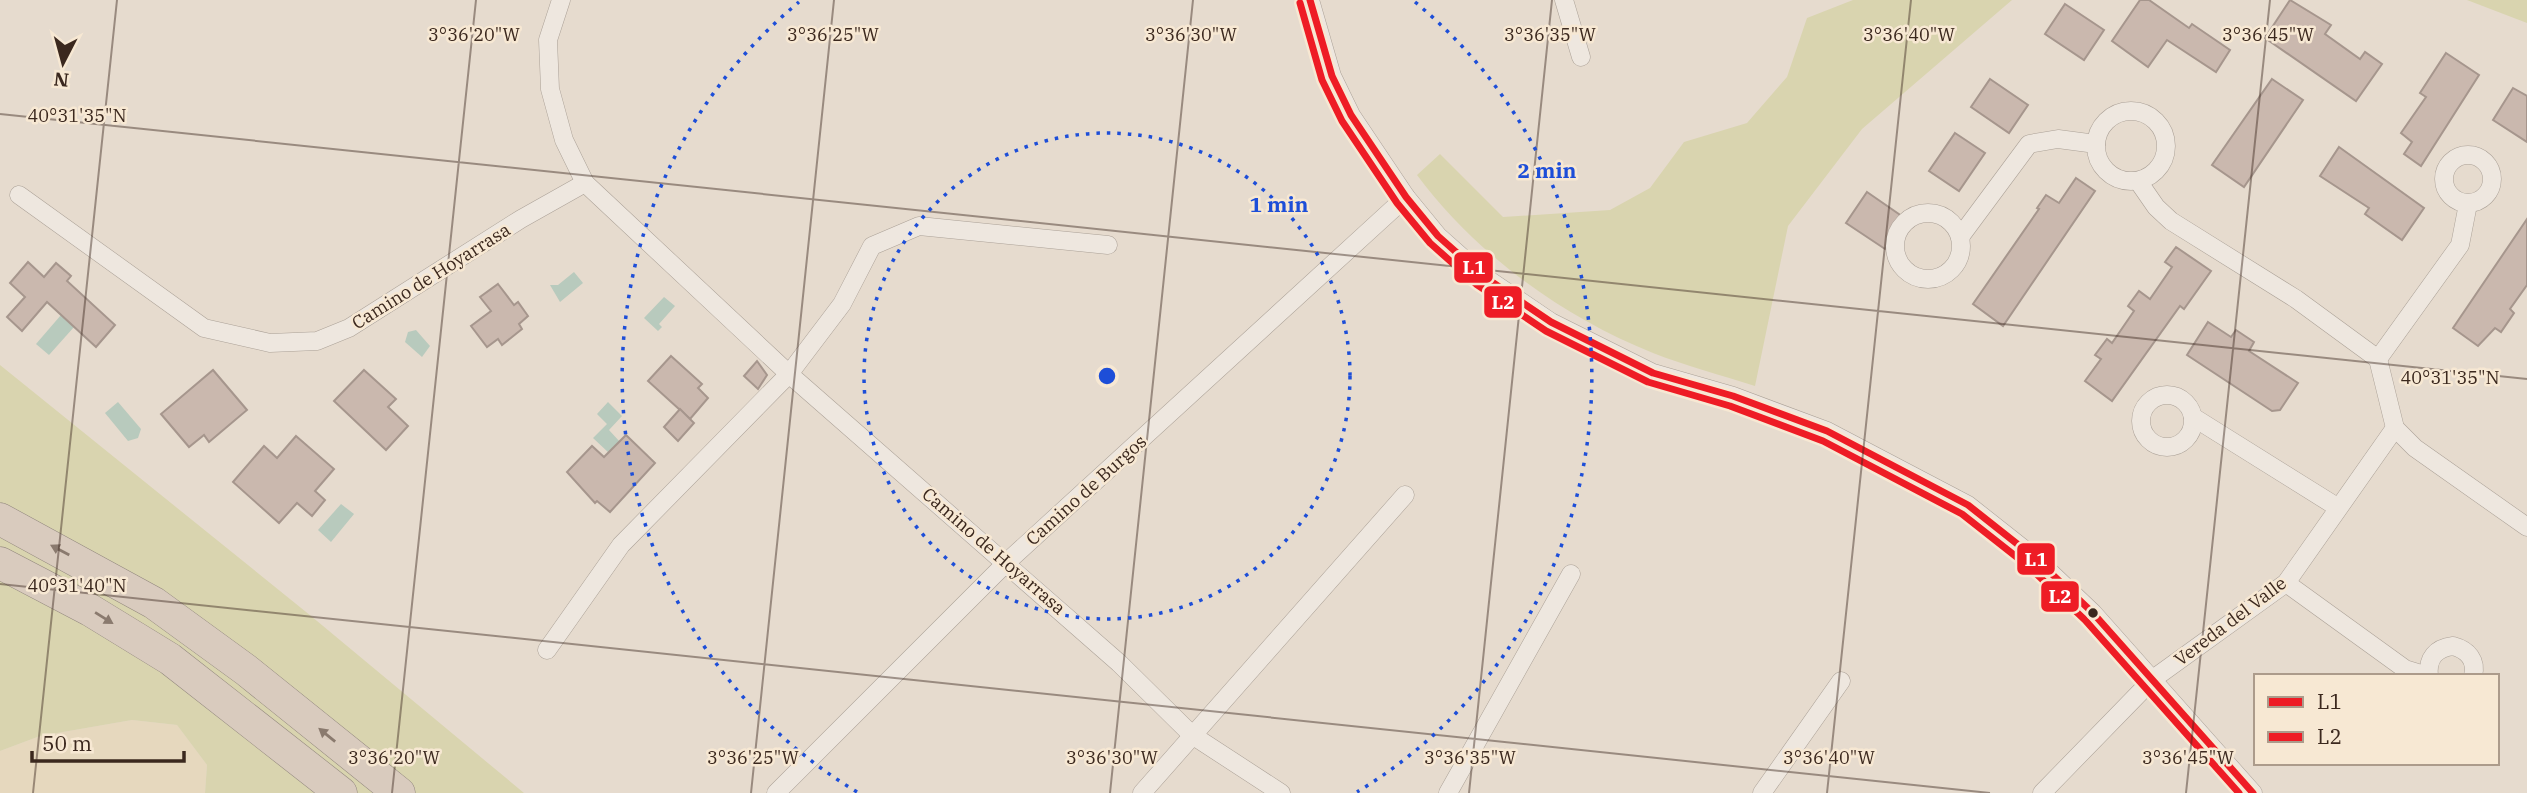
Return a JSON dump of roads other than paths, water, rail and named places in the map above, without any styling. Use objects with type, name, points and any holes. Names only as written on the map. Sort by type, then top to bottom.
[{"type":"highway","points":[[0,519],[155,603],[246,670],[399,793]]},
{"type":"highway","points":[[0,563],[90,610],[170,659],[341,793]]},
{"type":"street","name":"Camino de Hoyarrasa","points":[[561,0],[548,40],[550,89],[564,140],[585,183],[789,374],[1007,562],[1119,663],[1192,735],[1281,793]]},
{"type":"street","points":[[1310,0],[1332,76],[1351,115],[1406,197],[1438,236],[1483,276],[1551,322],[1653,373],[1733,396],[1827,431],[1968,505],[2045,567],[2093,613],[2253,793]]},
{"type":"street","points":[[1564,0],[1581,57]]},
{"type":"street","points":[[2124,111],[2138,111],[2151,116],[2161,126],[2166,139],[2166,153],[2161,166],[2151,176],[2138,181],[2124,181],[2111,176],[2101,166],[2096,144],[2101,126],[2111,116],[2124,111]]},
{"type":"street","points":[[1960,237],[2029,144],[2058,139],[2096,144]]},
{"type":"street","points":[[2138,181],[2156,207],[2171,221],[2296,299],[2378,359],[2395,428],[2415,448],[2527,527]]},
{"type":"street","name":"Camino de Hoyarrasa","points":[[19,195],[204,328],[270,343],[317,341],[349,328],[521,219],[585,183]]},
{"type":"street","name":"Camino de Burgos","points":[[776,793],[1007,562],[1406,197]]},
{"type":"street","points":[[2378,359],[2460,245],[2468,204]]},
{"type":"street","points":[[547,650],[621,545],[789,374],[842,304],[873,246],[919,226],[1108,245]]},
{"type":"street","points":[[2193,417],[2337,507]]},
{"type":"street","name":"Vereda del Valle","points":[[2042,793],[2153,679],[2286,583],[2395,428]]},
{"type":"street","points":[[1142,793],[1405,495]]},
{"type":"street","points":[[1448,793],[1571,574]]},
{"type":"street","points":[[2286,583],[2405,670],[2420,674]]},
{"type":"street","points":[[2428,674],[2431,658],[2436,651],[2453,646],[2469,654],[2474,662],[2473,674]]},
{"type":"street","points":[[1762,793],[1841,681]]}]
